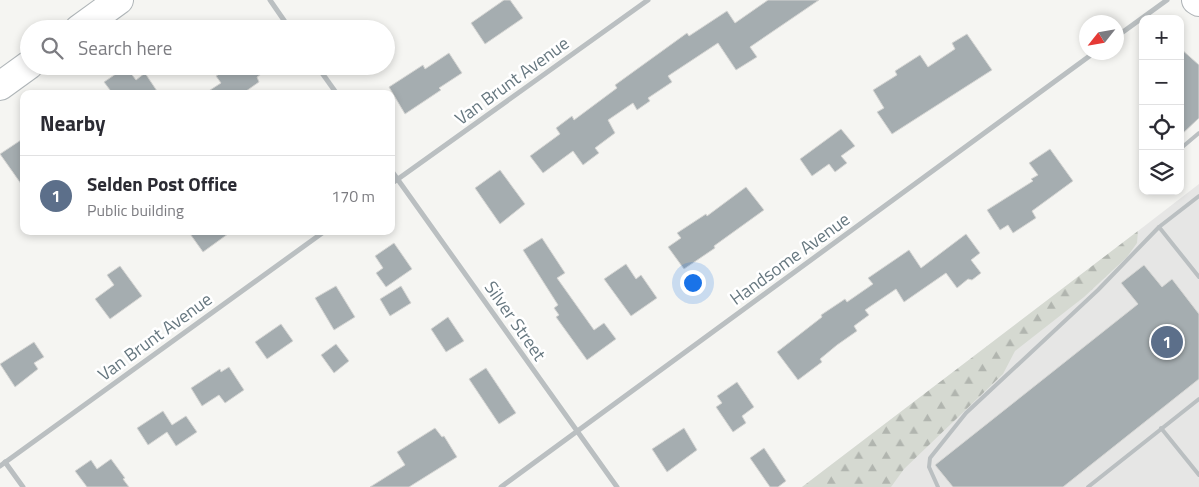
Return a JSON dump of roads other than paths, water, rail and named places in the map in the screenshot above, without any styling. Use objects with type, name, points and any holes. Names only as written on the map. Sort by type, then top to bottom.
[{"type":"street","points":[[91,20],[119,0]]},
{"type":"street","points":[[270,0],[284,20]]},
{"type":"street","name":"Van Brunt Avenue","points":[[395,181],[648,0]]},
{"type":"street","points":[[1124,31],[1167,0]]},
{"type":"street","name":"Handsome Avenue","points":[[501,487],[1084,60]]},
{"type":"street","points":[[0,86],[20,72]]},
{"type":"street","points":[[323,75],[334,90]]},
{"type":"street","name":"Silver Street","points":[[395,175],[617,487]]},
{"type":"street","name":"Van Brunt Avenue","points":[[0,466],[319,235]]},
{"type":"street","points":[[5,462],[23,487]]},
{"type":"lane","points":[[1184,145],[1199,133]]},
{"type":"lane","points":[[938,487],[929,467],[930,458],[966,413],[1098,290],[1160,227],[1199,196]]},
{"type":"lane","points":[[1160,227],[1199,277]]},
{"type":"lane","points":[[1088,487],[1199,400]]},
{"type":"lane","points":[[1161,428],[1199,475]]},
{"type":"place","name":"Selden Post Office","points":[[1167,342]]}]
